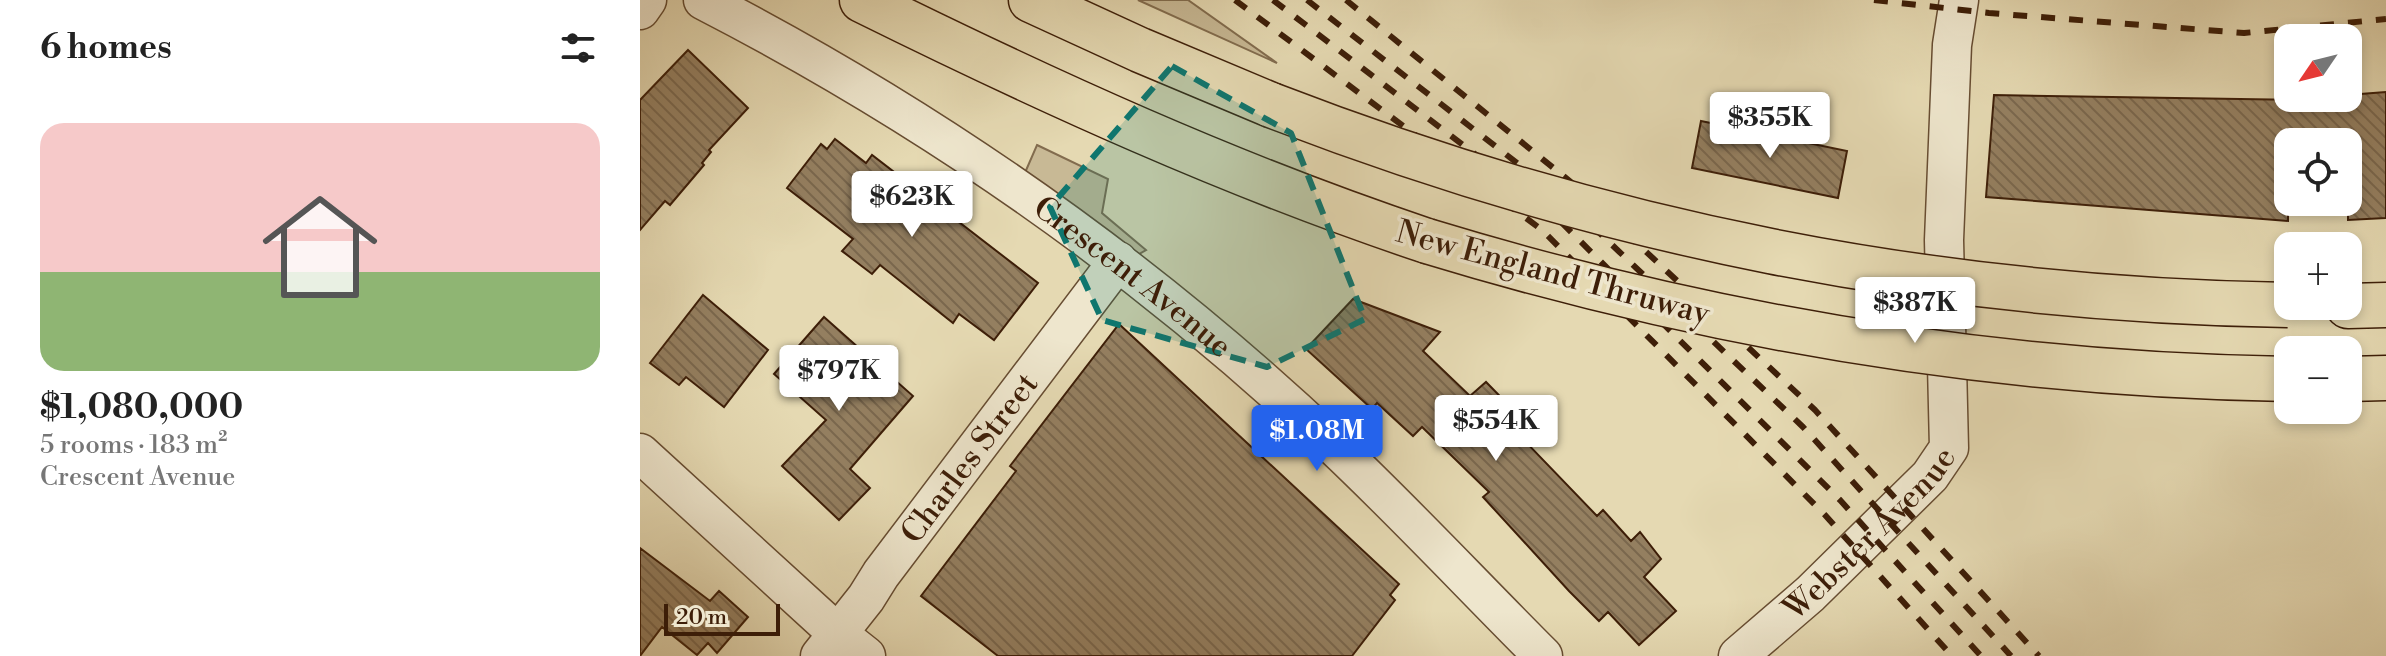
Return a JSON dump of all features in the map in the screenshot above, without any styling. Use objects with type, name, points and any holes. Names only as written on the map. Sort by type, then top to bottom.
[{"type":"highway","name":"New England Thruway","points":[[862,0],[1045,89],[1173,146],[1303,198],[1427,241],[1562,280],[1639,299],[1832,338],[1972,359],[2178,376],[2274,379]]},
{"type":"highway","points":[[1031,0],[1271,105],[1398,153],[1535,196],[1669,231],[1809,260],[2017,290],[2159,301],[2274,305]]},
{"type":"highway","points":[[2362,306],[2386,305]]},
{"type":"highway","points":[[2362,379],[2386,378]]},
{"type":"street","points":[[640,10],[647,0]]},
{"type":"street","name":"Crescent Avenue","points":[[703,0],[821,63],[892,107],[1118,261],[1334,446],[1543,656]]},
{"type":"street","name":"Webster Avenue","points":[[1738,656],[1821,583],[1930,476],[1949,448],[1944,240],[1952,45],[1959,0]]},
{"type":"street","name":"Charles Street","points":[[841,648],[1118,261]]},
{"type":"street","points":[[640,453],[841,648]]},
{"type":"highlighted area","points":[[1172,66],[1291,133],[1365,319],[1267,367],[1102,320],[1050,207]]},
{"type":"shaded area","points":[[1138,0],[1188,0],[1277,63]]},
{"type":"shaded area","points":[[1037,145],[1108,179],[1102,213],[1146,250],[1139,254],[1024,175]]},
{"type":"building","points":[[688,50],[748,108],[709,150],[711,152],[702,163],[704,165],[670,205],[665,201],[640,230],[640,100]]},
{"type":"building","points":[[2386,92],[2386,218],[2348,220],[2348,216],[2362,216],[2362,128],[2274,128],[2274,216],[2288,216],[2288,221],[1986,197],[1994,95],[2274,100],[2274,112],[2362,112],[2362,94]]},
{"type":"building","points":[[1701,121],[1847,151],[1838,198],[1692,168]]},
{"type":"building","points":[[835,139],[866,163],[872,155],[1038,283],[994,340],[959,314],[953,323],[880,265],[872,274],[842,251],[853,239],[787,188],[821,144],[827,149]]},
{"type":"building","points":[[703,295],[768,350],[724,407],[686,377],[679,385],[650,363]]},
{"type":"building","points":[[1353,299],[1440,332],[1423,351],[1470,396],[1486,382],[1530,427],[1521,437],[1597,516],[1603,510],[1631,541],[1640,532],[1661,559],[1644,577],[1676,611],[1639,645],[1608,612],[1599,621],[1483,497],[1489,492],[1422,427],[1413,436],[1377,403],[1372,409],[1306,349]]},
{"type":"building","points":[[824,317],[913,396],[850,469],[870,488],[839,520],[782,466],[826,420],[774,374]]},
{"type":"building","points":[[1119,324],[1399,584],[1390,595],[1395,600],[1352,656],[998,656],[921,596],[1016,471],[1010,466]]},
{"type":"building","points":[[640,548],[710,601],[719,591],[748,617],[717,653],[708,643],[697,655],[662,627],[640,656]]},
{"type":"railway","points":[[1235,0],[1542,230],[1825,515],[1952,656]]},
{"type":"railway","points":[[1273,0],[1552,213],[1840,500],[1981,656]]},
{"type":"railway","points":[[1307,0],[1566,201],[1803,427],[2011,656]]},
{"type":"railway","points":[[1346,0],[1577,187],[1815,410],[2039,656]]},
{"type":"railway","points":[[1874,0],[1989,13],[2244,33],[2386,19]]}]
